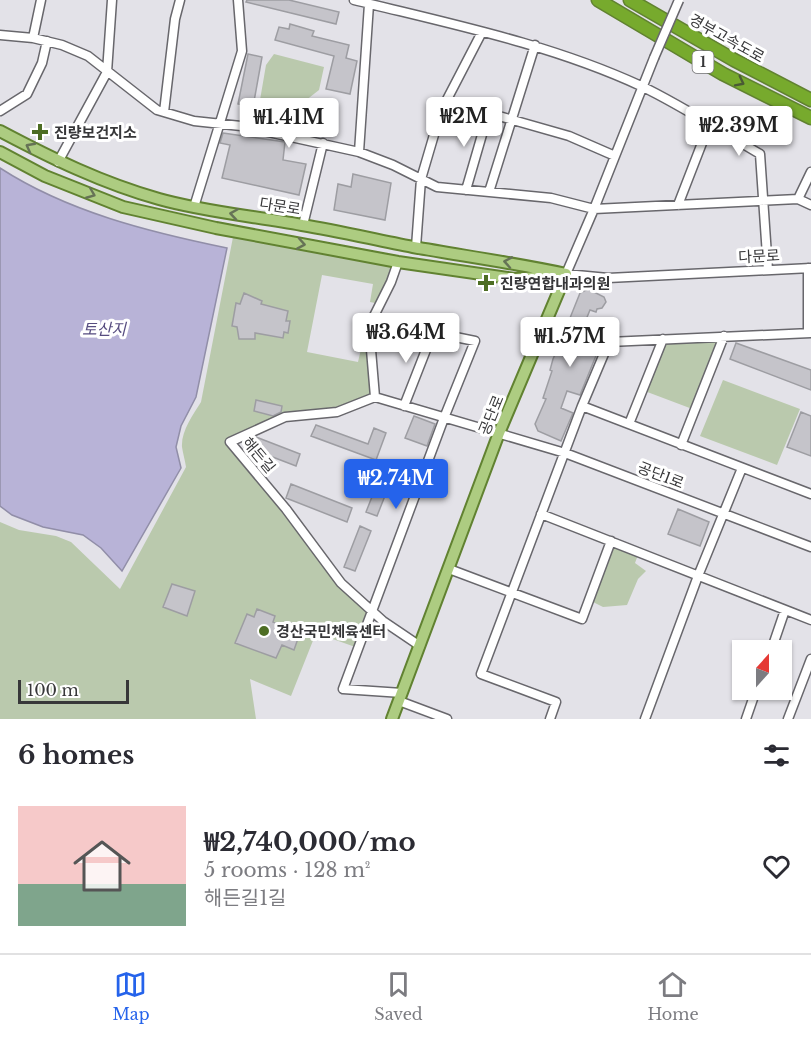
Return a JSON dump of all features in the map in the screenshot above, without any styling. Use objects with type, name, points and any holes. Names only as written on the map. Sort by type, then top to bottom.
[{"type":"highway","name":"1","points":[[598,0],[723,74],[811,118]]},
{"type":"highway","name":"경부고속도로","points":[[630,0],[734,60],[811,99]]},
{"type":"main road","name":"다문로","points":[[0,131],[58,162],[107,182],[158,198],[194,207],[511,262],[566,274]]},
{"type":"main road","name":"다문로","points":[[0,152],[45,176],[123,207],[216,228],[398,262],[515,279],[566,274]]},
{"type":"main road","name":"공단로","points":[[392,719],[500,433],[566,274]]},
{"type":"street","points":[[33,38],[41,0]]},
{"type":"street","points":[[58,162],[107,72],[112,0]]},
{"type":"street","points":[[164,112],[175,19],[180,0]]},
{"type":"street","points":[[194,207],[242,51],[238,0]]},
{"type":"street","points":[[354,0],[535,45],[590,65],[643,87],[760,154],[768,270]]},
{"type":"street","name":"공단로","points":[[566,274],[679,0]]},
{"type":"street","points":[[359,152],[369,4]]},
{"type":"street","points":[[416,247],[421,179],[441,111],[482,32]]},
{"type":"street","points":[[0,35],[47,41],[88,56],[157,110],[194,121],[241,126],[359,152],[437,187],[551,198],[594,209],[798,199],[811,205]]},
{"type":"street","points":[[0,111],[27,94],[42,63],[47,41]]},
{"type":"street","points":[[489,192],[535,45]]},
{"type":"street","points":[[446,101],[569,136],[615,156]]},
{"type":"street","points":[[466,190],[488,114]]},
{"type":"street","points":[[678,205],[709,125]]},
{"type":"street","points":[[303,225],[323,143]]},
{"type":"street","points":[[798,199],[811,172]]},
{"type":"street","points":[[375,397],[369,326],[391,282],[398,262]]},
{"type":"street","points":[[550,719],[556,702],[481,674],[582,406],[609,342],[810,333],[809,268]]},
{"type":"street","name":"다문로","points":[[566,274],[608,278],[809,268]]},
{"type":"street","points":[[372,320],[475,341],[343,689],[400,697],[447,719]]},
{"type":"street","points":[[404,406],[433,332]]},
{"type":"street","points":[[681,445],[724,336]]},
{"type":"street","points":[[629,424],[663,339]]},
{"type":"street","name":"공단1로","points":[[375,397],[565,453],[811,548]]},
{"type":"street","name":"해든길","points":[[375,397],[337,412],[280,419],[230,442],[286,510],[341,583],[383,621],[420,646]]},
{"type":"street","points":[[582,406],[811,494]]},
{"type":"street","points":[[645,719],[698,576],[742,468]]},
{"type":"street","points":[[541,514],[811,620]]},
{"type":"street","points":[[449,569],[582,619],[611,541]]},
{"type":"street","points":[[775,640],[785,610]]},
{"type":"street","points":[[788,719],[811,659]]},
{"type":"street","points":[[746,719],[753,700]]},
{"type":"green space","points":[[274,54],[324,67],[319,90],[296,108],[260,100],[266,65]]},
{"type":"green space","points":[[234,232],[398,262],[380,304],[370,302],[373,284],[322,275],[307,352],[358,362],[361,349],[371,349],[375,397],[337,412],[285,417],[230,442],[341,583],[372,611],[358,648],[316,633],[291,696],[250,679],[256,719],[0,719],[0,522],[19,530],[56,536],[71,542],[120,589],[186,467],[182,447],[183,435],[201,402]]},
{"type":"green space","points":[[724,336],[695,410],[642,390],[663,339]]},
{"type":"green space","points":[[723,380],[800,409],[777,465],[700,436]]},
{"type":"green space","points":[[611,541],[639,552],[635,563],[646,571],[638,579],[627,605],[603,607],[589,600]]},
{"type":"water","name":"토산지","points":[[0,168],[53,197],[81,208],[168,235],[227,248],[196,397],[181,426],[176,447],[181,468],[122,571],[101,548],[83,535],[43,527],[12,515],[0,506]]},
{"type":"building","points":[[247,0],[289,0],[339,12],[336,24],[246,2]]},
{"type":"building","points":[[290,24],[314,31],[312,36],[349,45],[346,58],[357,61],[350,94],[326,89],[334,56],[275,40],[279,27],[289,29]]},
{"type":"building","points":[[248,54],[262,57],[253,107],[238,104]]},
{"type":"building","points":[[223,133],[285,142],[283,160],[306,164],[299,195],[222,178],[230,145],[220,143]]},
{"type":"building","points":[[353,174],[391,183],[385,220],[334,210],[338,184],[351,187]]},
{"type":"building","points":[[588,289],[604,297],[606,302],[596,312],[590,310],[583,327],[590,329],[588,335],[602,341],[580,395],[567,391],[561,408],[573,413],[561,441],[538,431],[535,424],[546,399],[543,398],[552,371],[550,370],[553,359],[557,350],[562,352],[575,320],[570,318],[580,293]]},
{"type":"building","points":[[244,293],[262,301],[261,304],[288,311],[286,321],[290,321],[288,333],[284,332],[283,338],[255,333],[255,339],[239,339],[237,327],[232,326],[236,303],[240,304]]},
{"type":"building","points":[[736,343],[811,370],[811,390],[730,359]]},
{"type":"building","points":[[256,400],[282,406],[281,412],[273,416],[254,411]]},
{"type":"building","points":[[801,412],[811,416],[811,456],[787,447]]},
{"type":"building","points":[[414,416],[435,424],[427,446],[405,438]]},
{"type":"building","points":[[316,425],[368,444],[374,428],[386,433],[376,460],[311,436]]},
{"type":"building","points":[[256,437],[300,454],[296,466],[249,448],[252,439]]},
{"type":"building","points":[[383,469],[394,473],[377,516],[366,512]]},
{"type":"building","points":[[291,484],[352,508],[347,522],[286,498]]},
{"type":"building","points":[[678,509],[709,522],[700,546],[668,534]]},
{"type":"building","points":[[360,526],[371,531],[355,571],[344,567]]},
{"type":"building","points":[[172,584],[195,591],[187,616],[163,607]]},
{"type":"building","points":[[257,609],[275,616],[273,622],[286,627],[288,622],[302,627],[294,650],[282,645],[276,658],[235,643],[247,614],[254,617]]},
{"type":"place","name":"진량보건지소","points":[[40,132]]},
{"type":"place","name":"진량연합내과의원","points":[[486,283]]},
{"type":"place","name":"경산국민체육센터","points":[[264,631]]}]
